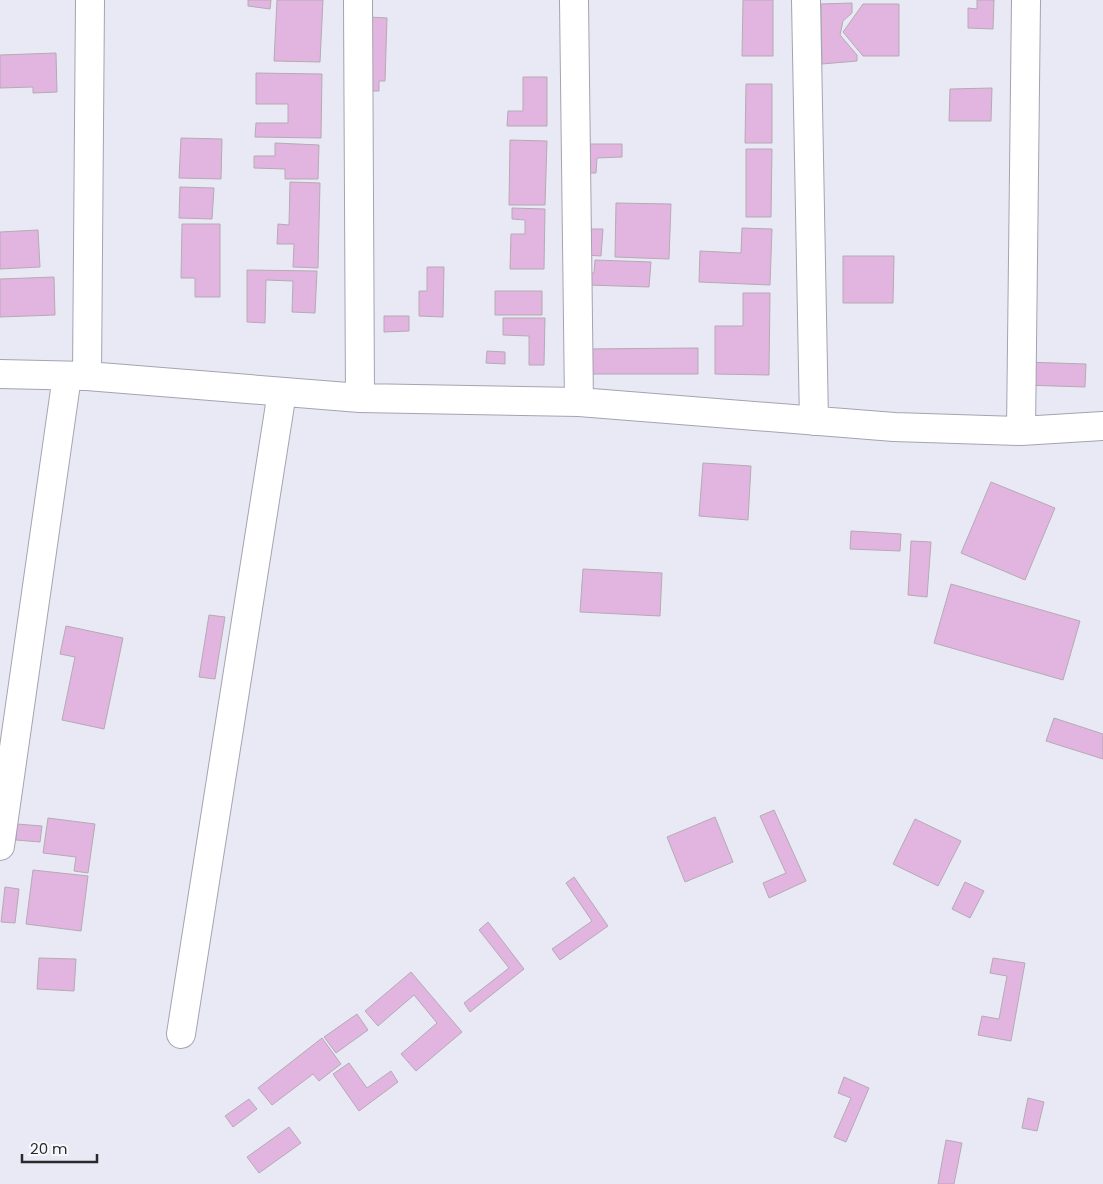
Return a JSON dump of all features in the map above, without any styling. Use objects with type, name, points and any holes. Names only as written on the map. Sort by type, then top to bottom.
[{"type":"street","points":[[0,846],[77,376],[90,0]]},
{"type":"street","points":[[358,0],[360,398]]},
{"type":"street","points":[[574,0],[579,402]]},
{"type":"street","points":[[806,0],[814,422]]},
{"type":"street","points":[[1021,431],[1026,0]]},
{"type":"street","points":[[0,374],[77,376],[360,398],[579,402],[894,427],[1021,431],[1103,426]]},
{"type":"street","points":[[181,1034],[282,392]]},
{"type":"building","points":[[248,0],[271,0],[270,9],[248,6]]},
{"type":"building","points":[[277,0],[323,0],[320,62],[274,61]]},
{"type":"building","points":[[743,0],[773,0],[773,56],[742,56]]},
{"type":"building","points":[[977,0],[994,0],[993,29],[968,28],[968,8],[977,9]]},
{"type":"building","points":[[852,3],[852,13],[843,21],[840,35],[857,55],[857,61],[822,64],[821,4]]},
{"type":"building","points":[[863,4],[899,4],[899,56],[863,56],[843,32]]},
{"type":"building","points":[[369,17],[387,18],[385,81],[379,81],[379,91],[367,91]]},
{"type":"building","points":[[56,53],[57,92],[33,93],[33,87],[0,88],[0,55]]},
{"type":"building","points":[[256,73],[322,74],[321,138],[255,137],[256,123],[288,123],[288,104],[256,104]]},
{"type":"building","points":[[523,77],[547,77],[547,126],[507,126],[508,111],[523,111]]},
{"type":"building","points":[[746,84],[772,84],[772,143],[745,143]]},
{"type":"building","points":[[992,88],[991,121],[949,121],[950,89]]},
{"type":"building","points":[[181,138],[222,139],[221,179],[179,178]]},
{"type":"building","points":[[510,140],[547,141],[545,205],[509,205]]},
{"type":"building","points":[[275,143],[319,145],[318,179],[285,179],[285,169],[254,168],[254,156],[275,156]]},
{"type":"building","points":[[588,144],[622,144],[622,157],[597,158],[596,173],[588,173]]},
{"type":"building","points":[[746,149],[772,149],[771,217],[746,217]]},
{"type":"building","points":[[290,182],[320,183],[318,268],[293,267],[294,244],[277,244],[278,224],[289,225]]},
{"type":"building","points":[[180,187],[214,188],[212,219],[179,218]]},
{"type":"building","points":[[616,203],[671,204],[669,259],[615,257]]},
{"type":"building","points":[[512,208],[545,209],[544,269],[510,269],[511,234],[525,234],[525,220],[512,219]]},
{"type":"building","points":[[182,224],[220,224],[220,297],[195,297],[195,278],[181,278]]},
{"type":"building","points":[[742,228],[772,229],[770,285],[699,282],[700,251],[741,253]]},
{"type":"building","points":[[586,229],[603,229],[601,256],[584,255]]},
{"type":"building","points":[[38,230],[40,267],[0,269],[0,232]]},
{"type":"building","points":[[843,256],[894,256],[893,303],[843,303]]},
{"type":"building","points":[[595,260],[651,262],[649,287],[588,285],[588,273],[594,273]]},
{"type":"building","points":[[427,267],[444,267],[443,317],[419,316],[419,291],[427,291]]},
{"type":"building","points":[[247,270],[317,271],[315,313],[292,312],[293,281],[266,280],[265,323],[247,322]]},
{"type":"building","points":[[54,277],[55,315],[0,317],[0,279]]},
{"type":"building","points":[[495,291],[542,291],[542,315],[495,315]]},
{"type":"building","points":[[743,293],[770,293],[769,375],[715,374],[715,326],[743,326]]},
{"type":"building","points":[[384,316],[409,316],[409,331],[384,332]]},
{"type":"building","points":[[503,318],[545,318],[544,365],[529,365],[529,336],[503,335]]},
{"type":"building","points":[[698,348],[698,374],[583,374],[583,349]]},
{"type":"building","points":[[487,351],[505,352],[505,364],[486,363]]},
{"type":"building","points":[[1024,362],[1086,364],[1085,387],[1023,385]]},
{"type":"building","points":[[703,463],[751,466],[748,520],[699,516]]},
{"type":"building","points":[[991,482],[1055,508],[1025,580],[961,553]]},
{"type":"building","points":[[851,531],[901,534],[900,551],[850,549]]},
{"type":"building","points":[[911,541],[931,542],[927,597],[908,595]]},
{"type":"building","points":[[583,569],[662,573],[660,616],[580,612]]},
{"type":"building","points":[[951,584],[1080,621],[1063,680],[934,643]]},
{"type":"building","points":[[209,615],[225,617],[215,679],[199,677]]},
{"type":"building","points":[[66,626],[123,638],[104,729],[62,720],[75,657],[60,654]]},
{"type":"building","points":[[1054,718],[1103,734],[1103,759],[1046,741]]},
{"type":"building","points":[[774,810],[806,881],[769,898],[763,883],[786,873],[760,816]]},
{"type":"building","points":[[715,817],[733,862],[685,882],[667,837]]},
{"type":"building","points":[[48,818],[95,824],[88,873],[74,871],[76,857],[43,853]]},
{"type":"building","points":[[915,819],[961,841],[938,886],[893,864]]},
{"type":"building","points":[[17,824],[42,826],[40,842],[16,840]]},
{"type":"building","points":[[33,870],[88,876],[81,931],[26,924]]},
{"type":"building","points":[[574,877],[608,926],[560,960],[552,949],[592,921],[566,883]]},
{"type":"building","points":[[965,882],[984,891],[970,918],[952,909]]},
{"type":"building","points":[[5,887],[19,889],[15,923],[1,922]]},
{"type":"building","points":[[488,922],[524,969],[470,1012],[464,1003],[509,968],[479,930]]},
{"type":"building","points":[[39,958],[76,959],[74,991],[37,989]]},
{"type":"building","points":[[993,958],[1025,963],[1011,1041],[978,1035],[982,1016],[999,1019],[1007,976],[990,973]]},
{"type":"building","points":[[411,972],[462,1032],[416,1071],[401,1054],[437,1023],[414,995],[378,1026],[365,1011]]},
{"type":"building","points":[[357,1014],[368,1030],[336,1053],[324,1037]]},
{"type":"building","points":[[322,1038],[341,1064],[319,1081],[313,1074],[272,1105],[258,1088]]},
{"type":"building","points":[[349,1063],[367,1088],[391,1071],[398,1082],[359,1111],[333,1074]]},
{"type":"building","points":[[844,1077],[869,1088],[846,1142],[834,1137],[851,1098],[838,1093]]},
{"type":"building","points":[[1028,1098],[1044,1102],[1037,1131],[1022,1128]]},
{"type":"building","points":[[249,1099],[257,1109],[233,1127],[225,1116]]},
{"type":"building","points":[[289,1127],[301,1143],[259,1173],[247,1157]]},
{"type":"building","points":[[946,1140],[962,1143],[954,1184],[938,1184]]}]
